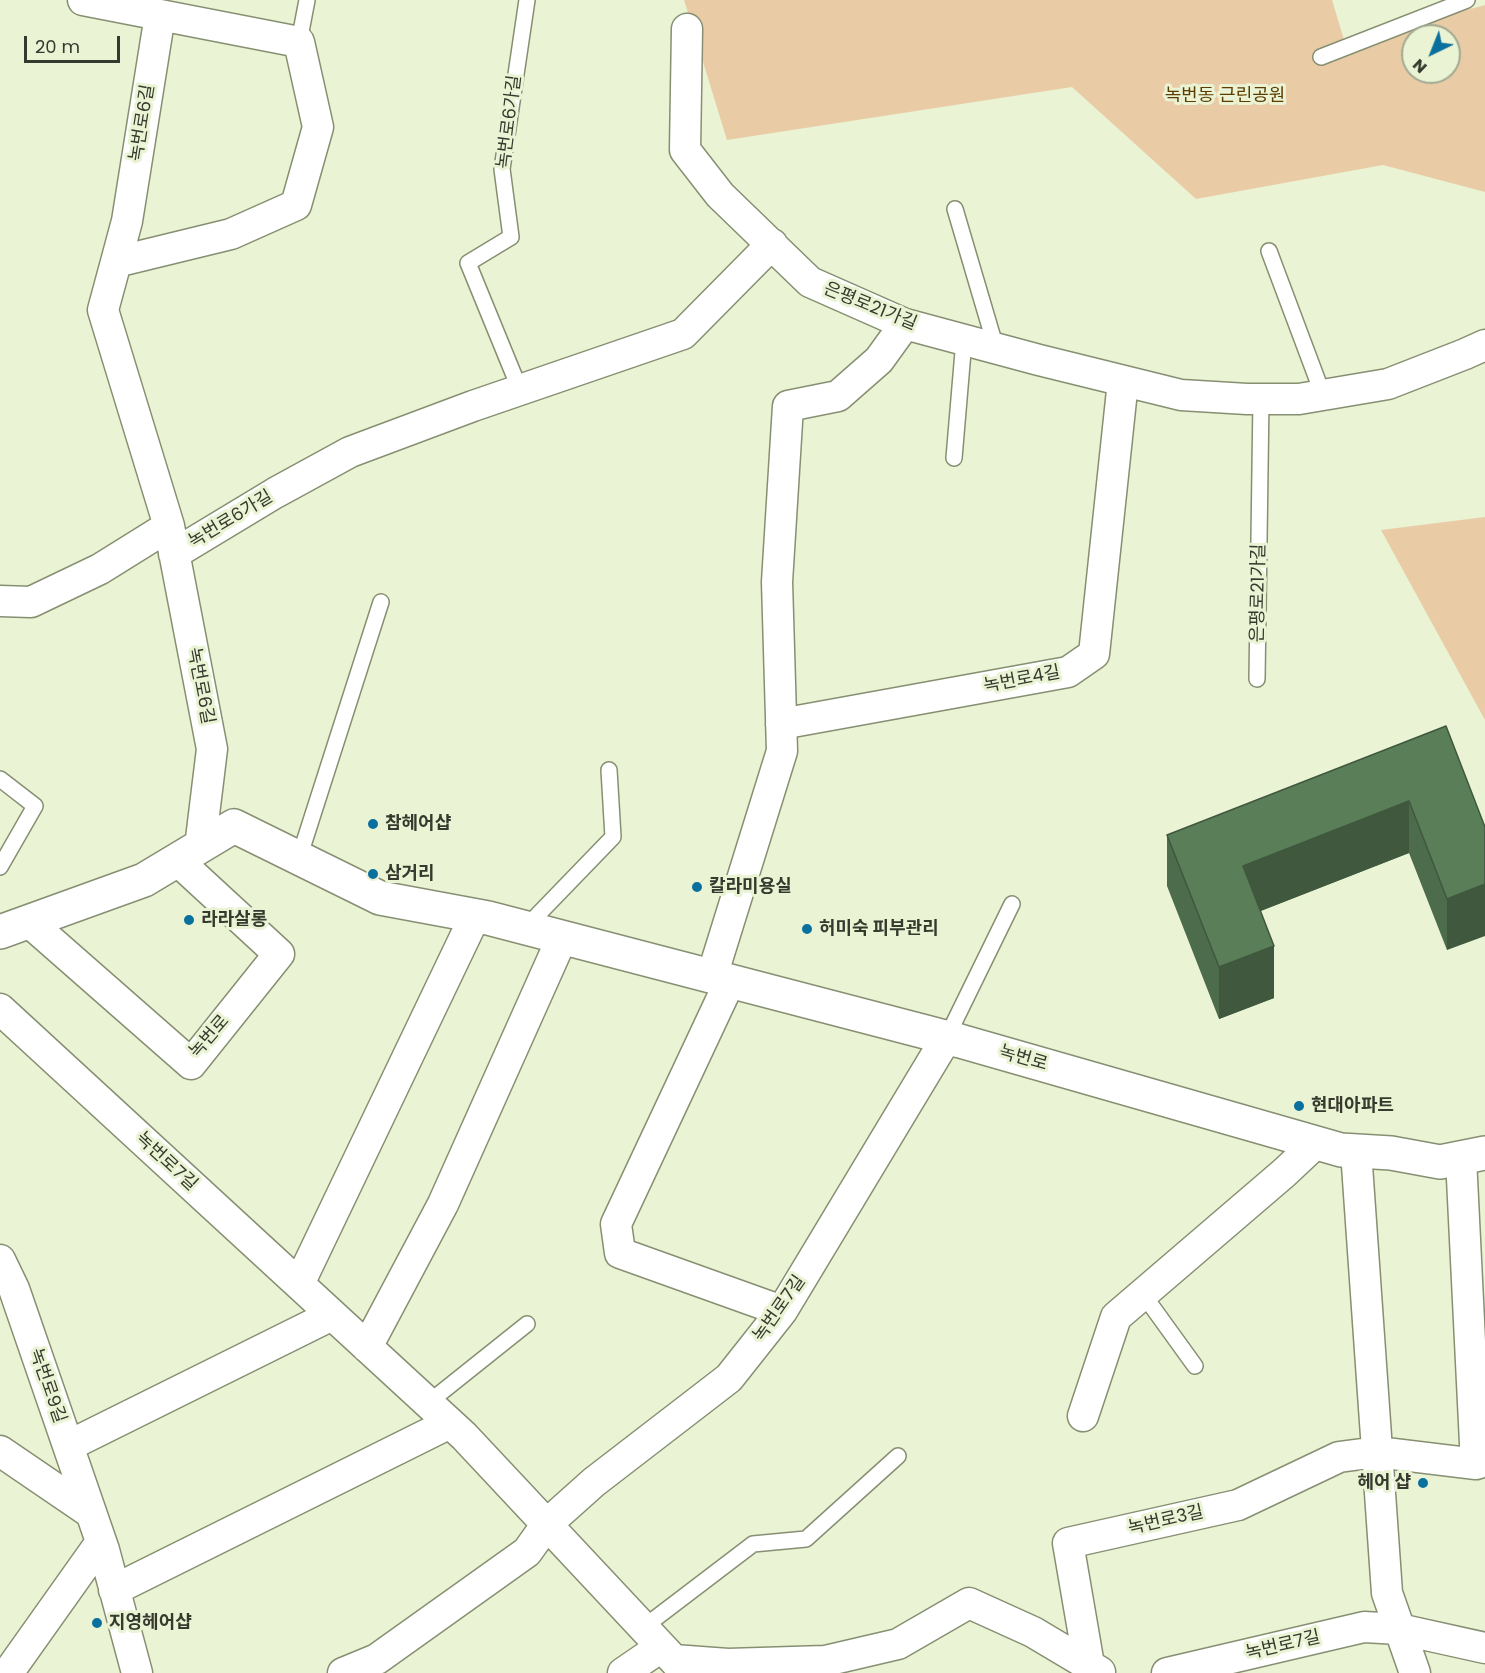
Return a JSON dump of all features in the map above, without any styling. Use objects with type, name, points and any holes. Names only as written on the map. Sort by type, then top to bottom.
[{"type":"street","points":[[83,0],[298,42],[318,128],[296,205],[231,234],[116,261]]},
{"type":"street","name":"녹번로6길","points":[[160,15],[127,221],[103,310],[172,540],[212,750],[188,854]]},
{"type":"street","name":"은평로21가길","points":[[687,29],[685,150],[720,195],[810,282],[905,324],[1181,395],[1261,399],[1299,399],[1389,384],[1485,345]]},
{"type":"street","name":"녹번로6가길","points":[[172,540],[275,493],[350,452],[683,334],[772,244]]},
{"type":"street","points":[[782,1311],[620,1252],[616,1224],[721,979],[782,751],[777,582],[788,406],[838,396],[879,360],[905,324]]},
{"type":"street","name":"녹번로4길","points":[[781,724],[1068,672],[1094,654],[1123,381]]},
{"type":"street","points":[[0,602],[31,602],[100,569],[172,540]]},
{"type":"street","name":"녹번로","points":[[14,927],[144,880],[234,826],[381,898],[525,928],[947,1037],[1341,1150],[1391,1153],[1440,1162],[1473,1155]]},
{"type":"street","name":"녹번로","points":[[14,927],[191,1064],[279,954],[188,854]]},
{"type":"street","points":[[299,1284],[475,916]]},
{"type":"street","points":[[367,1347],[443,1204],[562,938]]},
{"type":"street","name":"녹번로7길","points":[[0,1009],[464,1436],[666,1652]]},
{"type":"street","name":"녹번로7길","points":[[343,1673],[378,1659],[527,1552],[547,1524],[594,1482],[729,1378],[782,1311],[947,1037]]},
{"type":"street","points":[[1083,1416],[1116,1317],[1316,1143]]},
{"type":"street","points":[[1356,1151],[1387,1593],[1415,1673]]},
{"type":"street","points":[[1377,1452],[1480,1462],[1473,1155]]},
{"type":"street","name":"녹번로9길","points":[[0,1260],[14,1290],[101,1542],[137,1673]]},
{"type":"street","points":[[68,1446],[333,1315]]},
{"type":"street","points":[[114,1590],[450,1423]]},
{"type":"street","points":[[0,1451],[91,1513]]},
{"type":"street","name":"녹번로3길","points":[[1095,1669],[1068,1543],[1238,1505],[1339,1457],[1377,1452]]},
{"type":"street","points":[[8,1673],[101,1542]]},
{"type":"street","points":[[623,1673],[666,1652],[728,1664],[813,1667],[825,1661],[898,1644],[969,1603],[1033,1632],[1095,1669]]},
{"type":"street","name":"녹번로7길","points":[[1167,1673],[1364,1627],[1399,1629],[1485,1648]]},
{"type":"lane","points":[[298,42],[307,0]]},
{"type":"lane","name":"녹번로6가길","points":[[520,390],[468,263],[511,237],[502,169],[527,0]]},
{"type":"lane","points":[[1321,57],[1467,0]]},
{"type":"lane","points":[[955,209],[996,348]]},
{"type":"lane","points":[[1269,251],[1323,395]]},
{"type":"lane","points":[[954,458],[964,340]]},
{"type":"lane","name":"은평로21가길","points":[[1257,679],[1261,399]]},
{"type":"lane","points":[[299,858],[381,602]]},
{"type":"lane","points":[[525,928],[613,837],[609,770]]},
{"type":"lane","points":[[0,779],[35,806],[0,867]]},
{"type":"lane","points":[[947,1037],[1012,904]]},
{"type":"lane","points":[[1143,1294],[1195,1366]]},
{"type":"lane","points":[[428,1403],[527,1324]]},
{"type":"lane","points":[[666,1652],[753,1544],[806,1539],[898,1456]]},
{"type":"green space","name":"녹번동 근린공원","points":[[684,0],[1332,0],[1345,43],[1401,28],[1401,84],[1461,84],[1461,24],[1415,24],[1485,5],[1485,192],[1383,165],[1196,199],[1072,87],[727,140]]},
{"type":"green space","points":[[1485,517],[1485,720],[1381,530]]},
{"type":"building","points":[[1446,726],[1485,827],[1485,884],[1447,899],[1409,801],[1243,866],[1274,946],[1219,967],[1167,835]]},
{"type":"place","name":"참헤어샵","points":[[373,824]]},
{"type":"place","name":"삼거리","points":[[373,874]]},
{"type":"place","name":"칼라미용실","points":[[697,887]]},
{"type":"place","name":"라라살롱","points":[[189,920]]},
{"type":"place","name":"허미숙 피부관리","points":[[807,929]]},
{"type":"place","name":"현대아파트","points":[[1299,1106]]},
{"type":"place","name":"헤어 샵","points":[[1423,1483]]},
{"type":"place","name":"지영헤어샵","points":[[97,1623]]}]
